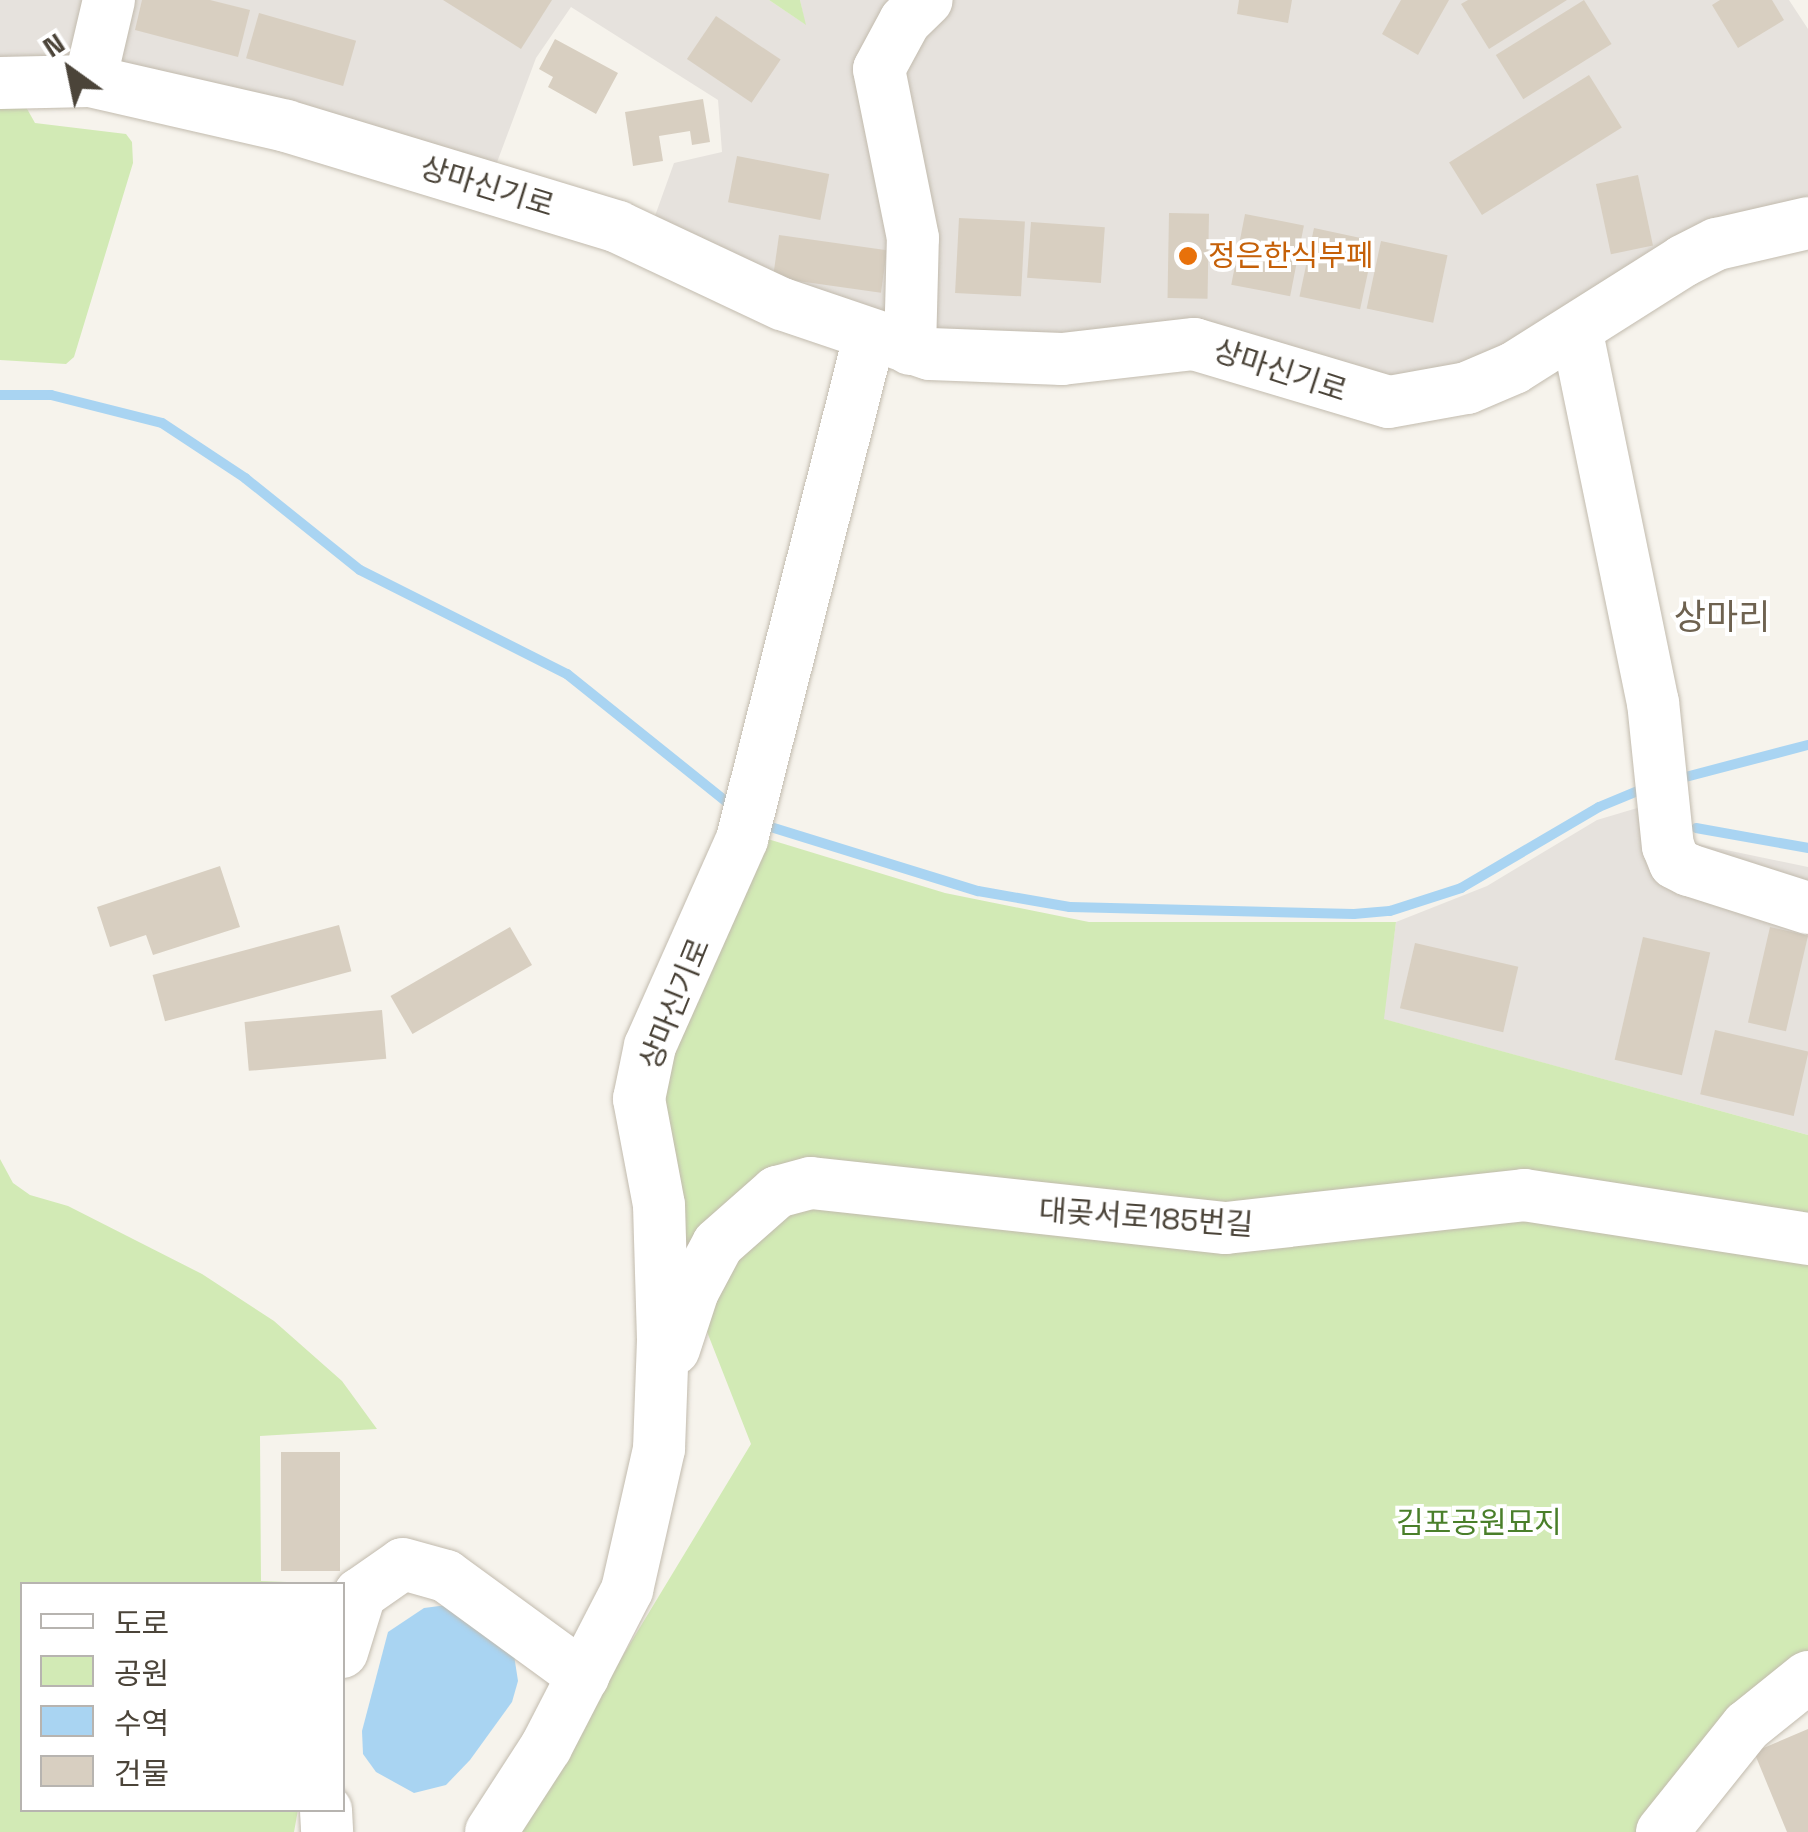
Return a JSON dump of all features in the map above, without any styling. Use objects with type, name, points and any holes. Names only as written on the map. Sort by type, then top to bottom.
[{"type":"street","points":[[90,81],[109,0]]},
{"type":"street","name":"상마신기로","points":[[491,1832],[583,1676],[627,1590],[659,1449],[661,1390],[659,1205],[639,1099],[650,1046],[748,819],[890,343],[913,238],[879,69],[905,21],[927,0]]},
{"type":"street","name":"상마신기로","points":[[0,83],[90,81],[286,126],[618,227],[890,343],[993,360],[1062,359],[1194,344],[1389,402],[1467,388],[1578,334],[1700,252],[1808,222]]},
{"type":"street","points":[[1578,334],[1665,784],[1674,862],[1808,908]]},
{"type":"street","name":"대곶서로185번길","points":[[661,1390],[693,1291],[718,1244],[778,1192],[811,1183],[1226,1228],[1524,1195],[1808,1239]]},
{"type":"street","points":[[345,1642],[360,1594],[403,1564],[446,1576],[583,1676]]},
{"type":"street","points":[[1662,1832],[1747,1726],[1803,1680]]},
{"type":"shaded area","points":[[0,0],[769,0],[805,24],[800,0],[1789,0],[1808,29],[1808,205],[1522,348],[1393,386],[1230,327],[1017,337],[896,326],[651,227],[674,163],[722,152],[718,100],[571,7],[536,58],[493,173],[0,64]]},
{"type":"shaded area","points":[[1654,803],[1688,842],[1808,867],[1808,1135],[1383,1019],[1396,922],[1487,886],[1597,820]]},
{"type":"green space","points":[[769,0],[800,0],[806,25]]},
{"type":"green space","points":[[0,100],[26,107],[35,123],[126,134],[132,142],[133,163],[74,357],[66,364],[0,360]]},
{"type":"green space","points":[[758,836],[945,893],[1089,922],[1396,922],[1384,1019],[1808,1135],[1808,1224],[1253,1208],[845,1169],[680,1277],[660,1154],[663,1047]]},
{"type":"green space","points":[[0,1159],[13,1183],[30,1195],[68,1206],[202,1274],[274,1321],[342,1381],[377,1429],[260,1436],[261,1581],[287,1582],[20,1582],[20,1812],[298,1812],[294,1832],[0,1832]]},
{"type":"green space","name":"김포공원묘지","points":[[798,1192],[1480,1210],[1808,1253],[1808,1655],[1648,1832],[516,1832],[751,1444],[702,1319],[731,1253]]},
{"type":"water","points":[[447,1605],[514,1655],[518,1681],[512,1702],[470,1760],[446,1785],[414,1793],[376,1772],[363,1754],[362,1731],[388,1632],[424,1608]]},
{"type":"building","points":[[142,0],[210,0],[250,10],[238,57],[135,30]]},
{"type":"building","points":[[443,0],[552,0],[521,49]]},
{"type":"building","points":[[1239,0],[1292,0],[1288,23],[1237,14]]},
{"type":"building","points":[[1401,0],[1449,0],[1418,55],[1382,34]]},
{"type":"building","points":[[1468,0],[1567,0],[1489,49],[1461,4]]},
{"type":"building","points":[[1584,0],[1612,44],[1523,99],[1496,55]]},
{"type":"building","points":[[1720,0],[1772,0],[1784,20],[1738,48],[1712,5]]},
{"type":"building","points":[[259,13],[356,41],[343,86],[246,58]]},
{"type":"building","points":[[716,16],[781,60],[752,103],[687,59]]},
{"type":"building","points":[[555,39],[618,73],[596,114],[548,87],[553,77],[539,69]]},
{"type":"building","points":[[1589,75],[1622,128],[1482,215],[1449,162]]},
{"type":"building","points":[[703,99],[710,142],[692,145],[690,131],[659,136],[663,161],[633,166],[625,112]]},
{"type":"building","points":[[737,156],[829,174],[820,220],[728,202]]},
{"type":"building","points":[[1638,175],[1653,245],[1611,254],[1596,184]]},
{"type":"building","name":"정은한식부페","points":[[1169,213],[1209,214],[1208,299],[1168,298]]},
{"type":"building","points":[[1245,214],[1304,225],[1290,296],[1231,285]]},
{"type":"building","points":[[959,218],[1025,221],[1021,296],[955,293]]},
{"type":"building","points":[[1031,222],[1105,227],[1101,283],[1027,278]]},
{"type":"building","points":[[1314,228],[1375,241],[1360,309],[1299,296]]},
{"type":"building","points":[[779,235],[887,250],[881,293],[773,278]]},
{"type":"building","points":[[1381,241],[1448,255],[1433,323],[1367,308]]},
{"type":"building","points":[[220,866],[240,927],[153,955],[146,935],[110,947],[97,907]]},
{"type":"building","points":[[339,925],[351,971],[165,1021],[153,975]]},
{"type":"building","points":[[510,927],[532,965],[412,1034],[390,996]]},
{"type":"building","points":[[1770,927],[1808,936],[1786,1031],[1748,1022]]},
{"type":"building","points":[[1643,937],[1710,953],[1682,1075],[1615,1060]]},
{"type":"building","points":[[1415,943],[1518,967],[1503,1032],[1400,1008]]},
{"type":"building","points":[[382,1010],[386,1059],[249,1071],[245,1022]]},
{"type":"building","points":[[1715,1030],[1808,1051],[1794,1116],[1700,1094]]},
{"type":"building","points":[[281,1452],[340,1452],[340,1571],[281,1571]]},
{"type":"building","points":[[1808,1729],[1808,1832],[1787,1832],[1754,1752]]},
{"type":"waterway","points":[[0,395],[51,395],[162,423],[245,478],[360,570],[567,674],[734,808]]},
{"type":"waterway","points":[[1678,779],[1808,745]]},
{"type":"waterway","points":[[761,824],[978,891],[1070,907],[1354,914],[1390,911],[1461,888],[1599,807],[1647,787]]},
{"type":"waterway","points":[[1696,828],[1808,848]]},
{"type":"place","name":"정은한식부페","points":[[1188,256]]},
{"type":"district","name":"상마리","points":[[1722,617]]}]
